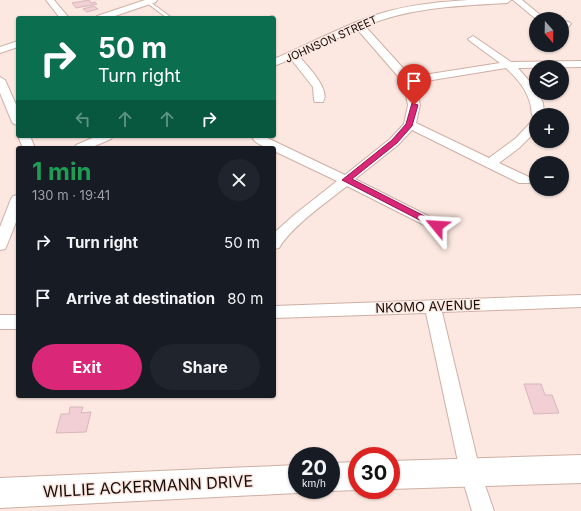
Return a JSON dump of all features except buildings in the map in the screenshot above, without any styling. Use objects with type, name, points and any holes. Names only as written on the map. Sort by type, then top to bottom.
[{"type":"street","points":[[50,0],[62,16]]},
{"type":"street","name":"JOHNSON STREET","points":[[276,62],[359,25],[393,13],[417,8],[507,0]]},
{"type":"street","points":[[517,0],[532,12]]},
{"type":"street","points":[[105,16],[145,1]]},
{"type":"street","points":[[276,240],[299,218],[394,142],[410,125],[414,105],[408,81],[359,25]]},
{"type":"street","points":[[473,39],[509,65],[522,78],[535,96],[539,108]]},
{"type":"street","points":[[0,50],[16,45]]},
{"type":"street","points":[[293,55],[318,87],[319,100]]},
{"type":"street","points":[[408,81],[509,65],[581,64]]},
{"type":"street","points":[[0,80],[2,93],[16,118]]},
{"type":"street","points":[[410,125],[524,180]]},
{"type":"street","points":[[489,164],[511,150],[529,133]]},
{"type":"street","points":[[84,146],[102,138]]},
{"type":"street","points":[[259,138],[276,146]]},
{"type":"street","points":[[276,146],[437,226]]},
{"type":"street","points":[[0,245],[16,204]]},
{"type":"street","name":"NKOMO AVENUE","points":[[276,312],[433,307],[581,300]]},
{"type":"street","points":[[433,307],[470,471],[482,511]]},
{"type":"street","points":[[0,322],[16,322]]},
{"type":"street","points":[[400,474],[581,469]]},
{"type":"street","name":"WILLIE ACKERMANN DRIVE","points":[[0,493],[288,479]]},
{"type":"lane","points":[[145,1],[167,16]]},
{"type":"route","points":[[414,105],[410,125],[394,142],[346,180],[437,226]]}]
